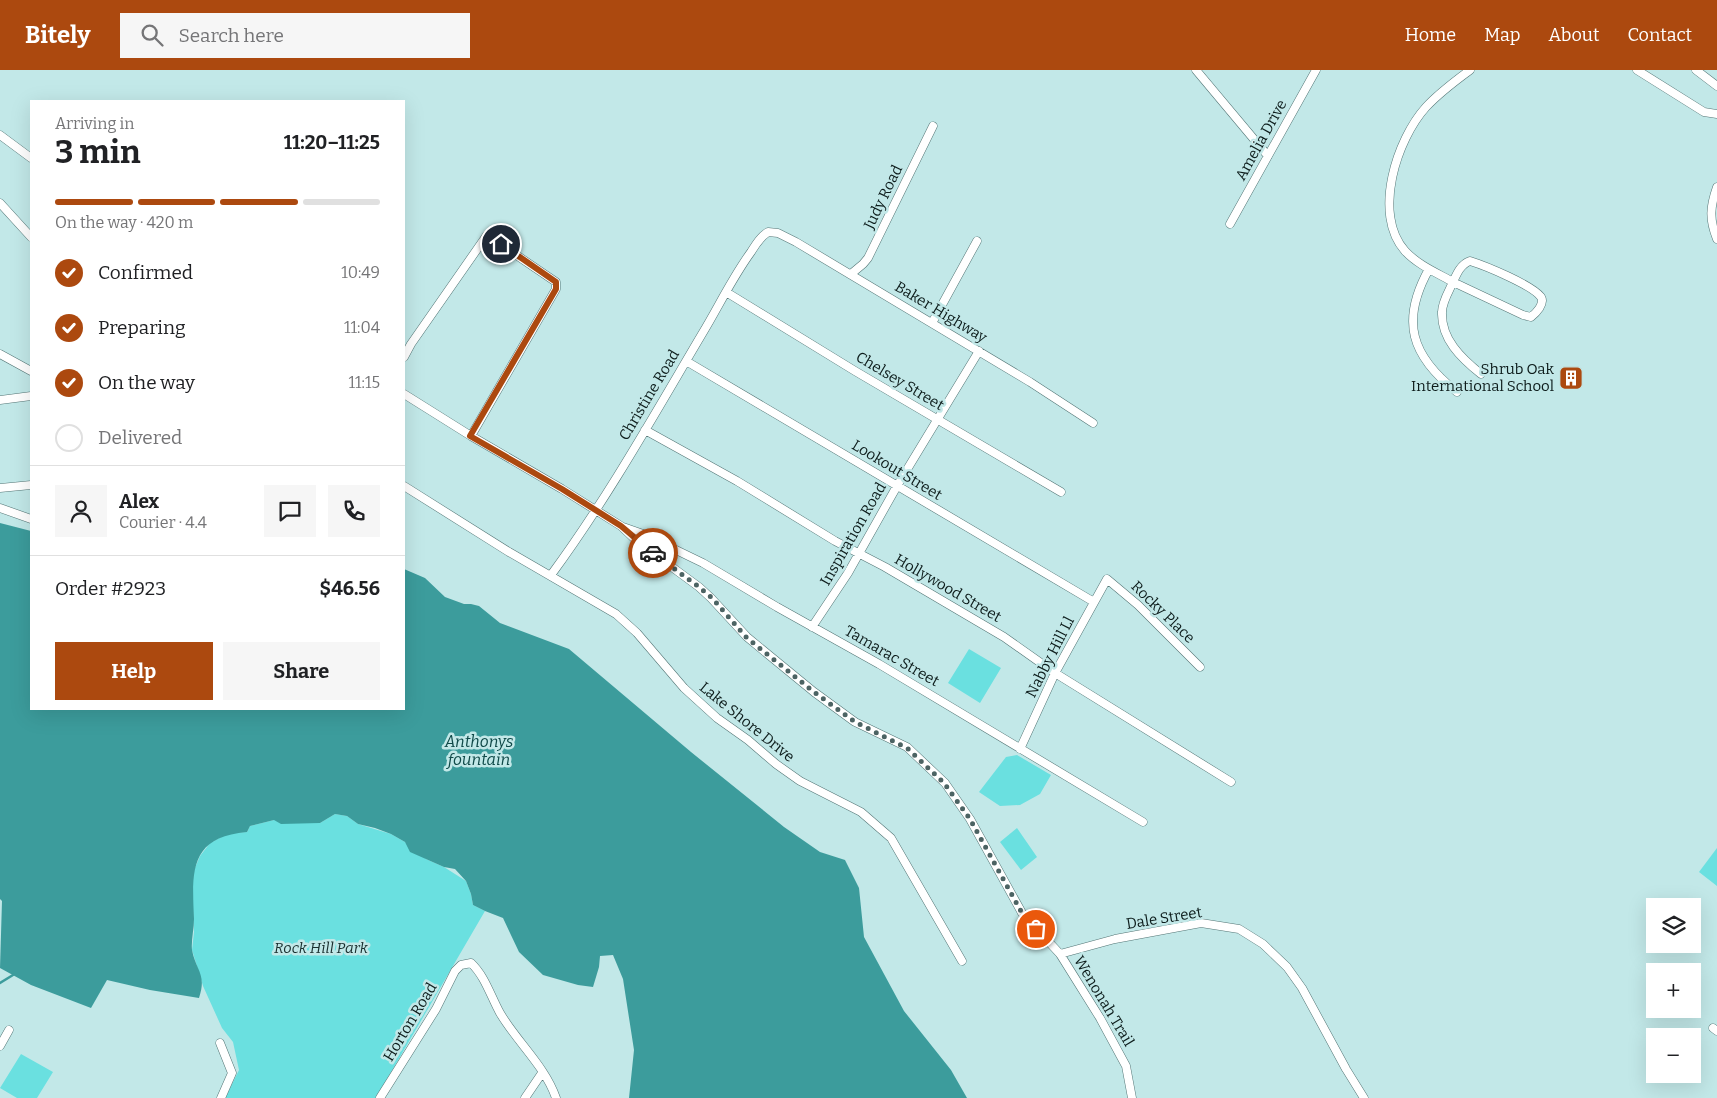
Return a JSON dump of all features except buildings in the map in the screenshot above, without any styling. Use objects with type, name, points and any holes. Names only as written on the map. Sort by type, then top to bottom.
[{"type":"street","points":[[1196,70],[1268,156]]},
{"type":"street","name":"Amelia Drive","points":[[1230,224],[1316,70]]},
{"type":"street","points":[[1470,70],[1426,106],[1416,120],[1404,142],[1394,167],[1390,205],[1391,225],[1397,239],[1405,251],[1416,261],[1453,282],[1523,315],[1534,315],[1540,309],[1541,298],[1530,288],[1483,265],[1470,261],[1465,263],[1457,273],[1453,282],[1442,311],[1445,331],[1455,350],[1463,360],[1480,374]]},
{"type":"street","points":[[1637,70],[1704,112],[1717,114]]},
{"type":"street","points":[[1696,70],[1717,86]]},
{"type":"street","name":"Judy Road","points":[[851,274],[868,258],[933,126]]},
{"type":"street","points":[[0,135],[30,157]]},
{"type":"street","points":[[1717,187],[1712,200],[1711,224],[1717,239]]},
{"type":"street","points":[[0,203],[30,236]]},
{"type":"street","name":"Baker Highway","points":[[771,231],[778,232],[851,274],[1093,423]]},
{"type":"street","name":"Christine Road","points":[[552,575],[575,544],[645,430],[739,268],[762,236],[771,231]]},
{"type":"street","points":[[405,355],[487,235],[556,282],[556,289],[470,436]]},
{"type":"street","points":[[932,323],[977,241]]},
{"type":"street","points":[[1429,269],[1416,299],[1413,315],[1415,337],[1420,352],[1432,369],[1457,392]]},
{"type":"street","name":"Chelsey Street","points":[[726,292],[1061,492]]},
{"type":"street","name":"Inspiration Road","points":[[812,627],[859,554],[897,486],[979,352]]},
{"type":"street","points":[[0,354],[30,370]]},
{"type":"street","name":"Lookout Street","points":[[686,360],[1094,602]]},
{"type":"street","name":"Wenonah Trail","points":[[405,395],[470,436],[562,489],[621,526],[638,542],[712,598],[747,638],[814,692],[855,722],[907,748],[944,783],[970,819],[1022,913],[1060,954],[1097,1014],[1126,1066],[1132,1098]]},
{"type":"street","points":[[0,400],[30,396]]},
{"type":"street","name":"Hollywood Street","points":[[645,430],[737,481],[835,541],[885,567],[1004,637],[1055,674],[1231,782]]},
{"type":"street","points":[[0,488],[30,485]]},
{"type":"street","name":"Lake Shore Drive","points":[[405,487],[509,552],[552,575],[625,621],[658,656],[684,688],[717,718],[800,781],[861,812],[891,838],[962,961]]},
{"type":"street","points":[[0,508],[30,519]]},
{"type":"street","name":"Tamarac Street","points":[[621,526],[643,534],[703,563],[879,664],[1143,822]]},
{"type":"street","name":"Nabby Hill Ll","points":[[1020,749],[1055,674],[1107,579]]},
{"type":"street","name":"Rocky Place","points":[[1107,579],[1138,605],[1200,667]]},
{"type":"street","name":"Dale Street","points":[[1060,954],[1115,940],[1201,923],[1239,929],[1263,944],[1287,967],[1302,988],[1364,1098]]},
{"type":"street","name":"Horton Road","points":[[380,1098],[436,1009],[455,971],[465,963],[471,963],[479,971],[500,1013],[542,1073]]},
{"type":"street","points":[[0,1046],[9,1030]]},
{"type":"street","points":[[220,1042],[232,1073],[221,1098]]},
{"type":"street","points":[[525,1098],[542,1073],[556,1098]]},
{"type":"green space","points":[[969,649],[1001,668],[980,703],[948,683]]},
{"type":"green space","points":[[1017,755],[1051,775],[1040,794],[1020,805],[1000,806],[979,792],[1006,757]]},
{"type":"green space","name":"Rock Hill Park","points":[[335,814],[347,816],[358,824],[391,834],[405,842],[426,859],[444,867],[466,881],[473,905],[485,911],[376,1098],[225,1098],[239,1070],[233,1042],[222,1028],[203,986],[192,950],[194,932],[192,886],[194,870],[200,856],[210,843],[229,833],[247,832],[250,826],[274,820],[320,823]]},
{"type":"green space","points":[[1017,828],[1037,857],[1021,870],[1000,842]]},
{"type":"green space","points":[[1717,848],[1717,886],[1699,872]]},
{"type":"green space","points":[[21,1054],[53,1072],[37,1098],[17,1098],[0,1088]]},
{"type":"water","name":"Anthonys fountain","points":[[0,523],[30,531],[30,710],[405,710],[405,569],[425,578],[445,597],[464,604],[479,606],[500,623],[569,649],[691,752],[784,827],[820,852],[845,860],[859,888],[864,937],[904,1011],[951,1070],[967,1098],[629,1098],[634,1050],[623,979],[613,955],[600,956],[593,987],[578,985],[543,975],[519,952],[503,918],[473,905],[466,881],[455,869],[444,867],[410,852],[405,842],[391,834],[358,824],[347,816],[335,814],[320,823],[281,824],[274,820],[250,826],[247,832],[228,835],[214,841],[204,849],[198,860],[193,886],[194,919],[192,950],[202,983],[199,998],[150,990],[107,980],[91,1008],[31,985],[0,968],[2,901],[0,899]]},
{"type":"waterway","points":[[0,983],[13,975]]},
{"type":"way so far","points":[[653,553],[712,598],[747,638],[814,692],[855,722],[907,748],[944,783],[970,819],[1022,913],[1036,929]]},
{"type":"place","name":"Shrub Oak International School","points":[[1571,378]]},
{"type":"route","points":[[501,244],[556,282],[556,289],[470,436],[562,489],[621,526],[653,553]]}]
